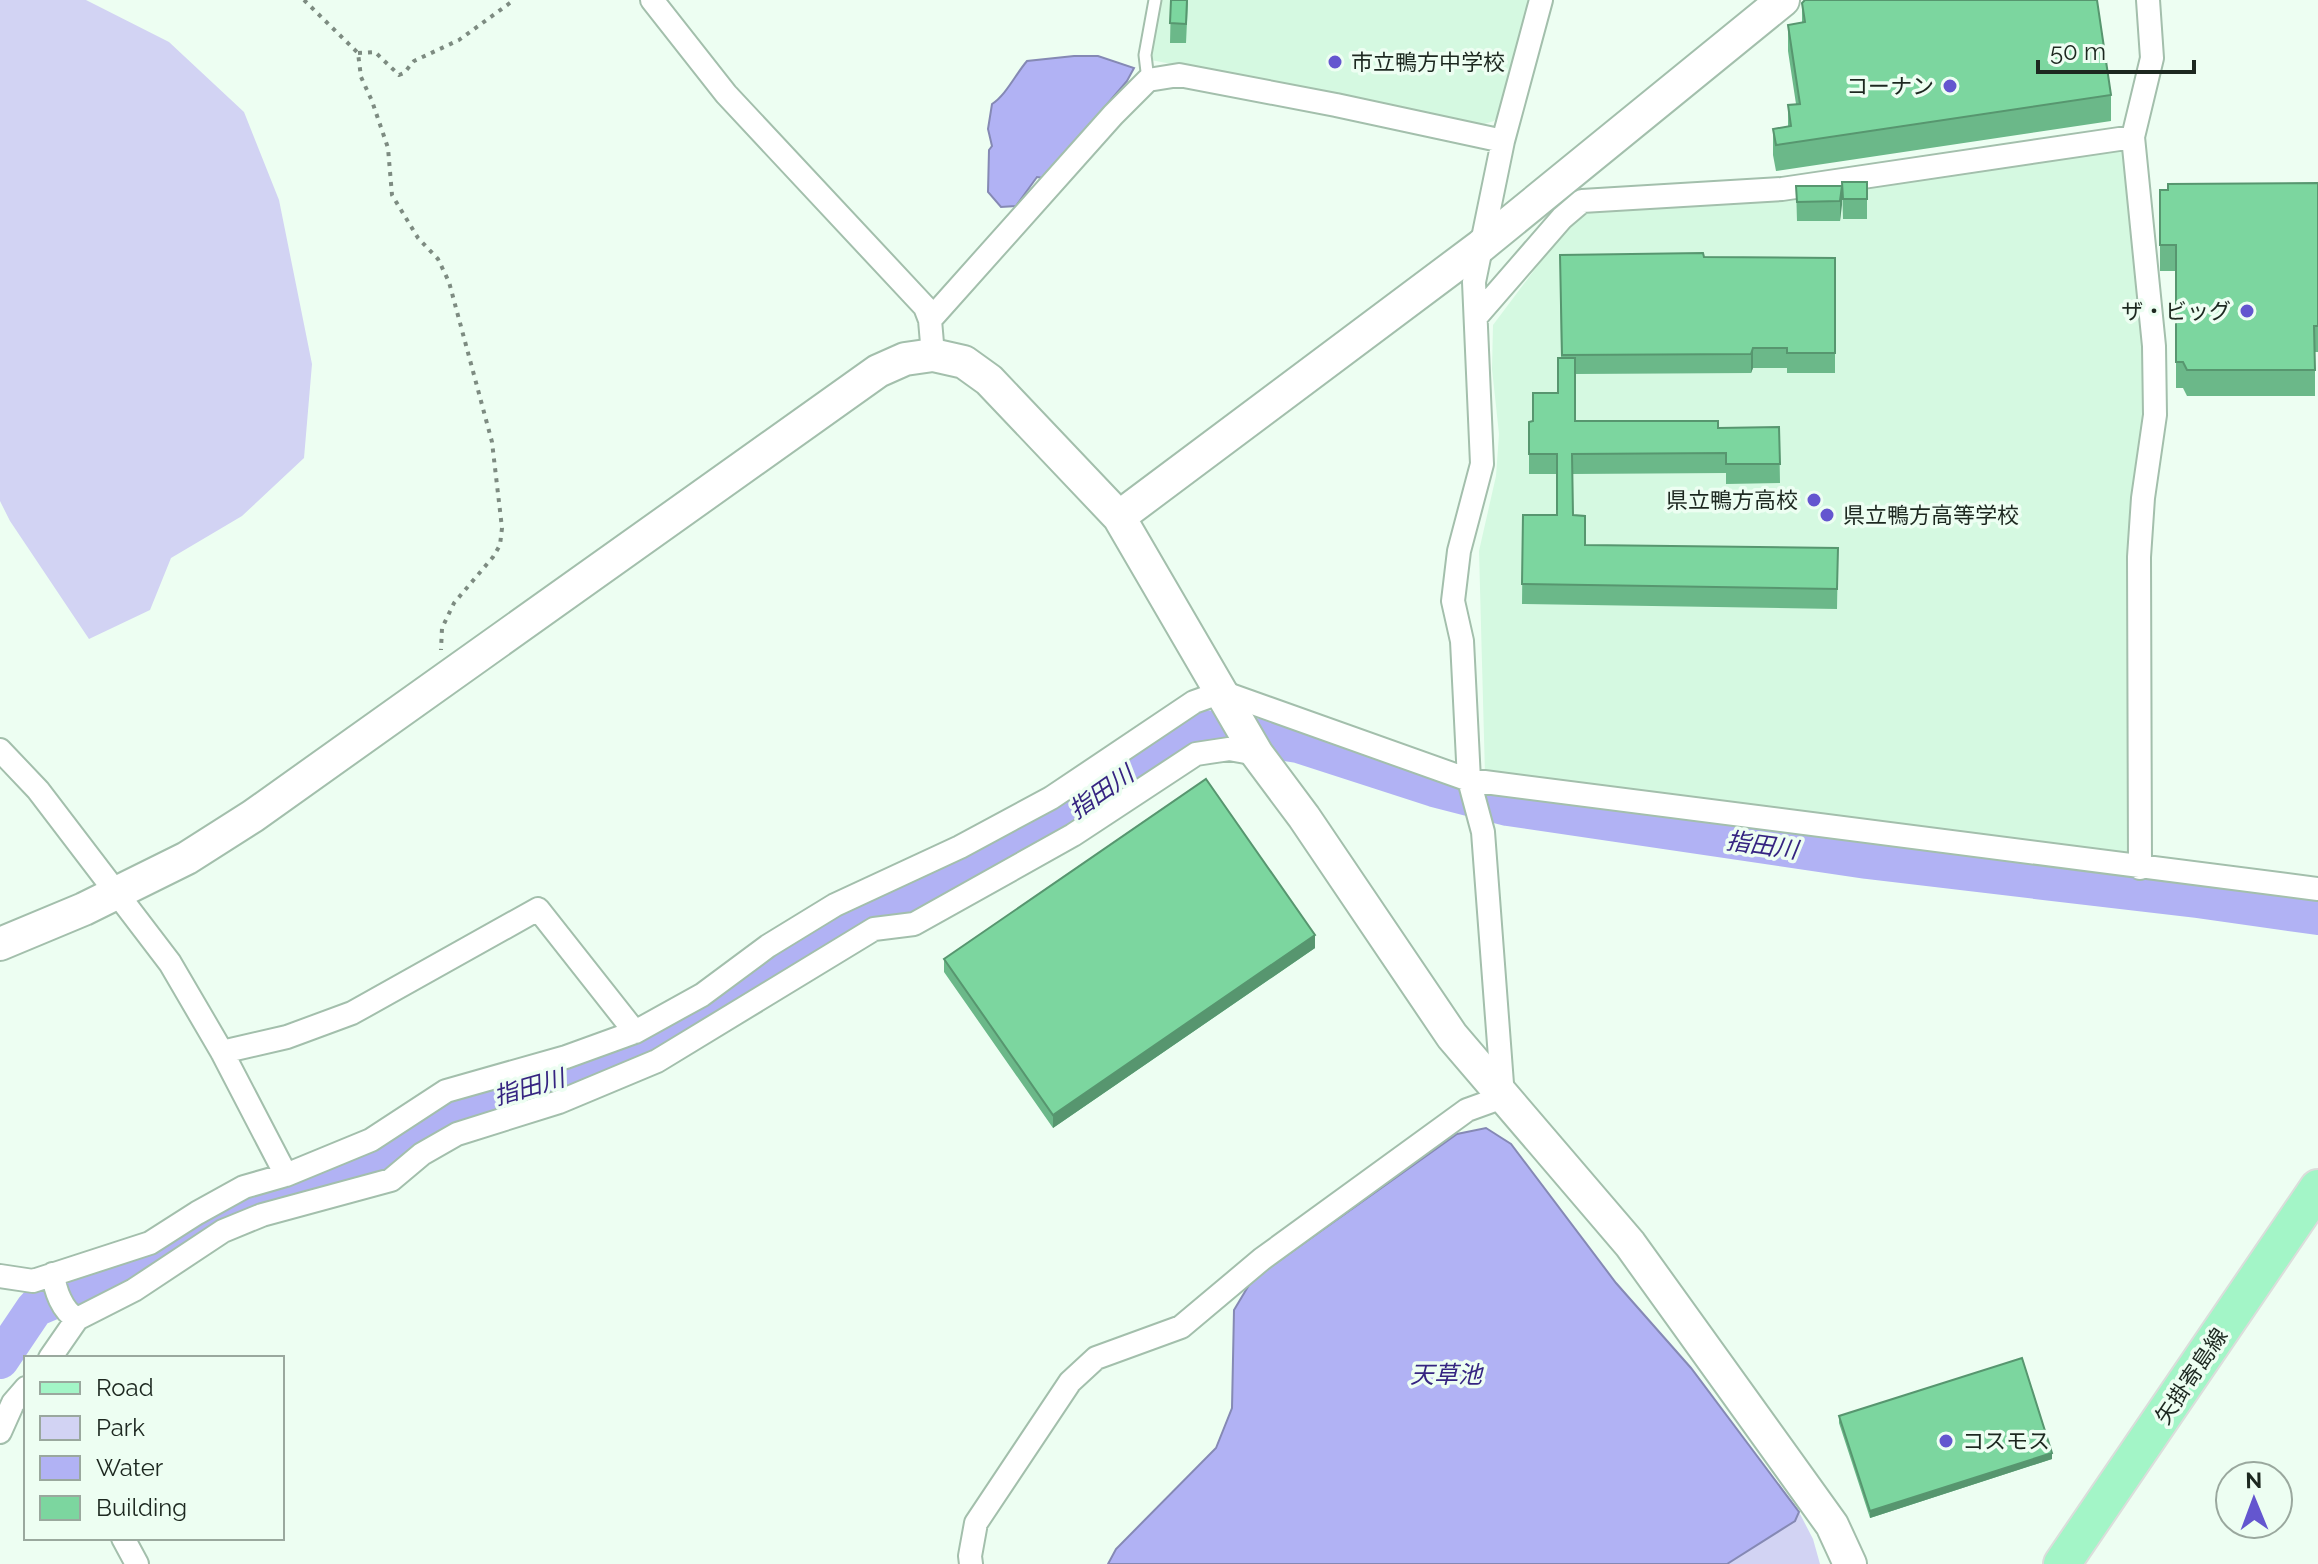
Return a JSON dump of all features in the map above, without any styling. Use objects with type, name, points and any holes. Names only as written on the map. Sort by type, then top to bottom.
[{"type":"main road","name":"矢掛寄島線","points":[[2062,1564],[2318,1188]]},
{"type":"street","points":[[652,0],[726,94],[925,307],[930,320],[933,355]]},
{"type":"street","points":[[1503,1097],[1483,832],[1469,780],[1462,641],[1453,601],[1459,551],[1482,464],[1474,282],[1503,141],[1541,0]]},
{"type":"street","points":[[1119,517],[1481,246],[1783,0]]},
{"type":"street","points":[[2140,868],[2139,557],[2143,498],[2155,415],[2154,346],[2133,137],[2152,58],[2148,0]]},
{"type":"street","points":[[930,320],[1148,80],[1179,75],[1503,141]]},
{"type":"street","points":[[1476,317],[1562,218],[1582,201],[1782,189],[2133,137]]},
{"type":"street","points":[[0,944],[84,909],[187,858],[253,816],[878,371],[905,359],[933,355],[964,362],[989,380],[1119,517],[1257,754],[1304,817],[1452,1036],[1630,1244],[1832,1525],[1850,1564]]},
{"type":"street","points":[[0,1276],[33,1281],[53,1279],[150,1243],[244,1187],[286,1175],[371,1140],[446,1091],[566,1057],[635,1032],[702,995],[768,946],[835,905],[973,840],[1051,798],[1194,702],[1222,692],[1469,780],[2318,889]]},
{"type":"street","points":[[51,1356],[72,1317],[134,1290],[223,1231],[262,1215],[391,1180],[422,1154],[457,1134],[559,1102],[657,1061],[874,929],[914,924],[1073,835],[1196,754],[1229,749],[1257,754]]},
{"type":"street","points":[[0,750],[38,790],[170,963],[222,1052],[286,1175]]},
{"type":"street","points":[[222,1052],[287,1037],[352,1013],[538,909],[635,1032]]},
{"type":"street","points":[[971,1564],[976,1523],[1070,1382],[1096,1358],[1181,1327],[1262,1259],[1467,1110],[1503,1097]]},
{"type":"street","points":[[53,1279],[72,1317]]},
{"type":"street","points":[[0,1432],[13,1403],[24,1390]]},
{"type":"street","points":[[124,1540],[137,1564]]},
{"type":"lane","points":[[1148,80],[1145,55],[1155,0]]},
{"type":"path","points":[[304,0],[358,53],[361,77],[388,148],[392,195],[418,238],[438,259],[449,282],[492,442],[502,528],[500,545],[454,603],[442,628],[441,654],[448,679]]},
{"type":"path","points":[[358,53],[375,52],[399,75],[414,61],[459,40],[514,0]]},
{"type":"shaded area","name":"市立鴨方中学校","points":[[1159,0],[1533,0],[1502,111],[1494,121],[1481,125],[1151,60]]},
{"type":"shaded area","name":"県立鴨方高校","points":[[2112,145],[2126,155],[2147,383],[2132,859],[1485,775],[1479,551],[1496,476],[1499,434],[1492,369],[1493,325],[1581,208]]},
{"type":"green space","points":[[0,0],[86,0],[169,42],[244,112],[279,200],[312,364],[304,458],[242,516],[171,558],[150,610],[89,639],[10,521],[0,501]]},
{"type":"green space","points":[[1799,1512],[1813,1539],[1820,1564],[1719,1564]]},
{"type":"water","points":[[1098,56],[1134,68],[1127,81],[1044,178],[1037,177],[1016,206],[1001,207],[988,192],[989,150],[992,146],[988,129],[992,104],[1027,61]]},
{"type":"water","name":"天草池","points":[[1486,1128],[1511,1144],[1616,1283],[1691,1368],[1799,1512],[1795,1521],[1727,1564],[1108,1564],[1116,1549],[1216,1448],[1232,1408],[1234,1310],[1252,1280],[1457,1134]]},
{"type":"building","points":[[1171,0],[1187,0],[1186,24],[1170,23]]},
{"type":"building","name":"コーナン","points":[[1805,0],[2097,0],[2111,95],[1776,145],[1773,129],[1791,126],[1788,105],[1800,104],[1788,25],[1805,22],[1802,3]]},
{"type":"building","points":[[1842,182],[1867,182],[1867,199],[1843,199]]},
{"type":"building","name":"ザ・ビッグ","points":[[2318,183],[2315,370],[2187,370],[2183,362],[2176,362],[2176,245],[2160,245],[2160,190],[2168,190],[2168,184]]},
{"type":"building","points":[[1796,186],[1842,186],[1840,201],[1797,202]]},
{"type":"building","points":[[1703,253],[1704,257],[1835,258],[1835,353],[1787,353],[1787,348],[1753,348],[1751,354],[1562,355],[1560,255]]},
{"type":"building","points":[[1558,358],[1575,358],[1575,421],[1718,421],[1718,428],[1779,427],[1780,464],[1726,464],[1726,453],[1572,454],[1573,515],[1585,516],[1585,545],[1838,548],[1837,589],[1522,584],[1523,515],[1557,515],[1557,454],[1529,454],[1529,422],[1533,421],[1533,393],[1558,393]]},
{"type":"building","points":[[1206,779],[1315,935],[1053,1115],[944,959]]},
{"type":"building","name":"コスモス","points":[[2022,1358],[2052,1453],[1870,1511],[1839,1416]]},
{"type":"waterway","name":"指田川","points":[[0,1360],[35,1308],[150,1259],[244,1200],[381,1159],[454,1108],[627,1060],[721,1006],[852,920],[1029,843],[1193,727],[1298,744],[1434,788],[1508,807],[1867,860],[2318,916]]},
{"type":"place","name":"市立鴨方中学校","points":[[1335,62]]},
{"type":"place","name":"コーナン","points":[[1950,86]]},
{"type":"place","name":"ザ・ビッグ","points":[[2247,311]]},
{"type":"place","name":"県立鴨方高校","points":[[1814,500]]},
{"type":"place","name":"県立鴨方高等学校","points":[[1827,515]]},
{"type":"place","name":"コスモス","points":[[1946,1441]]}]
